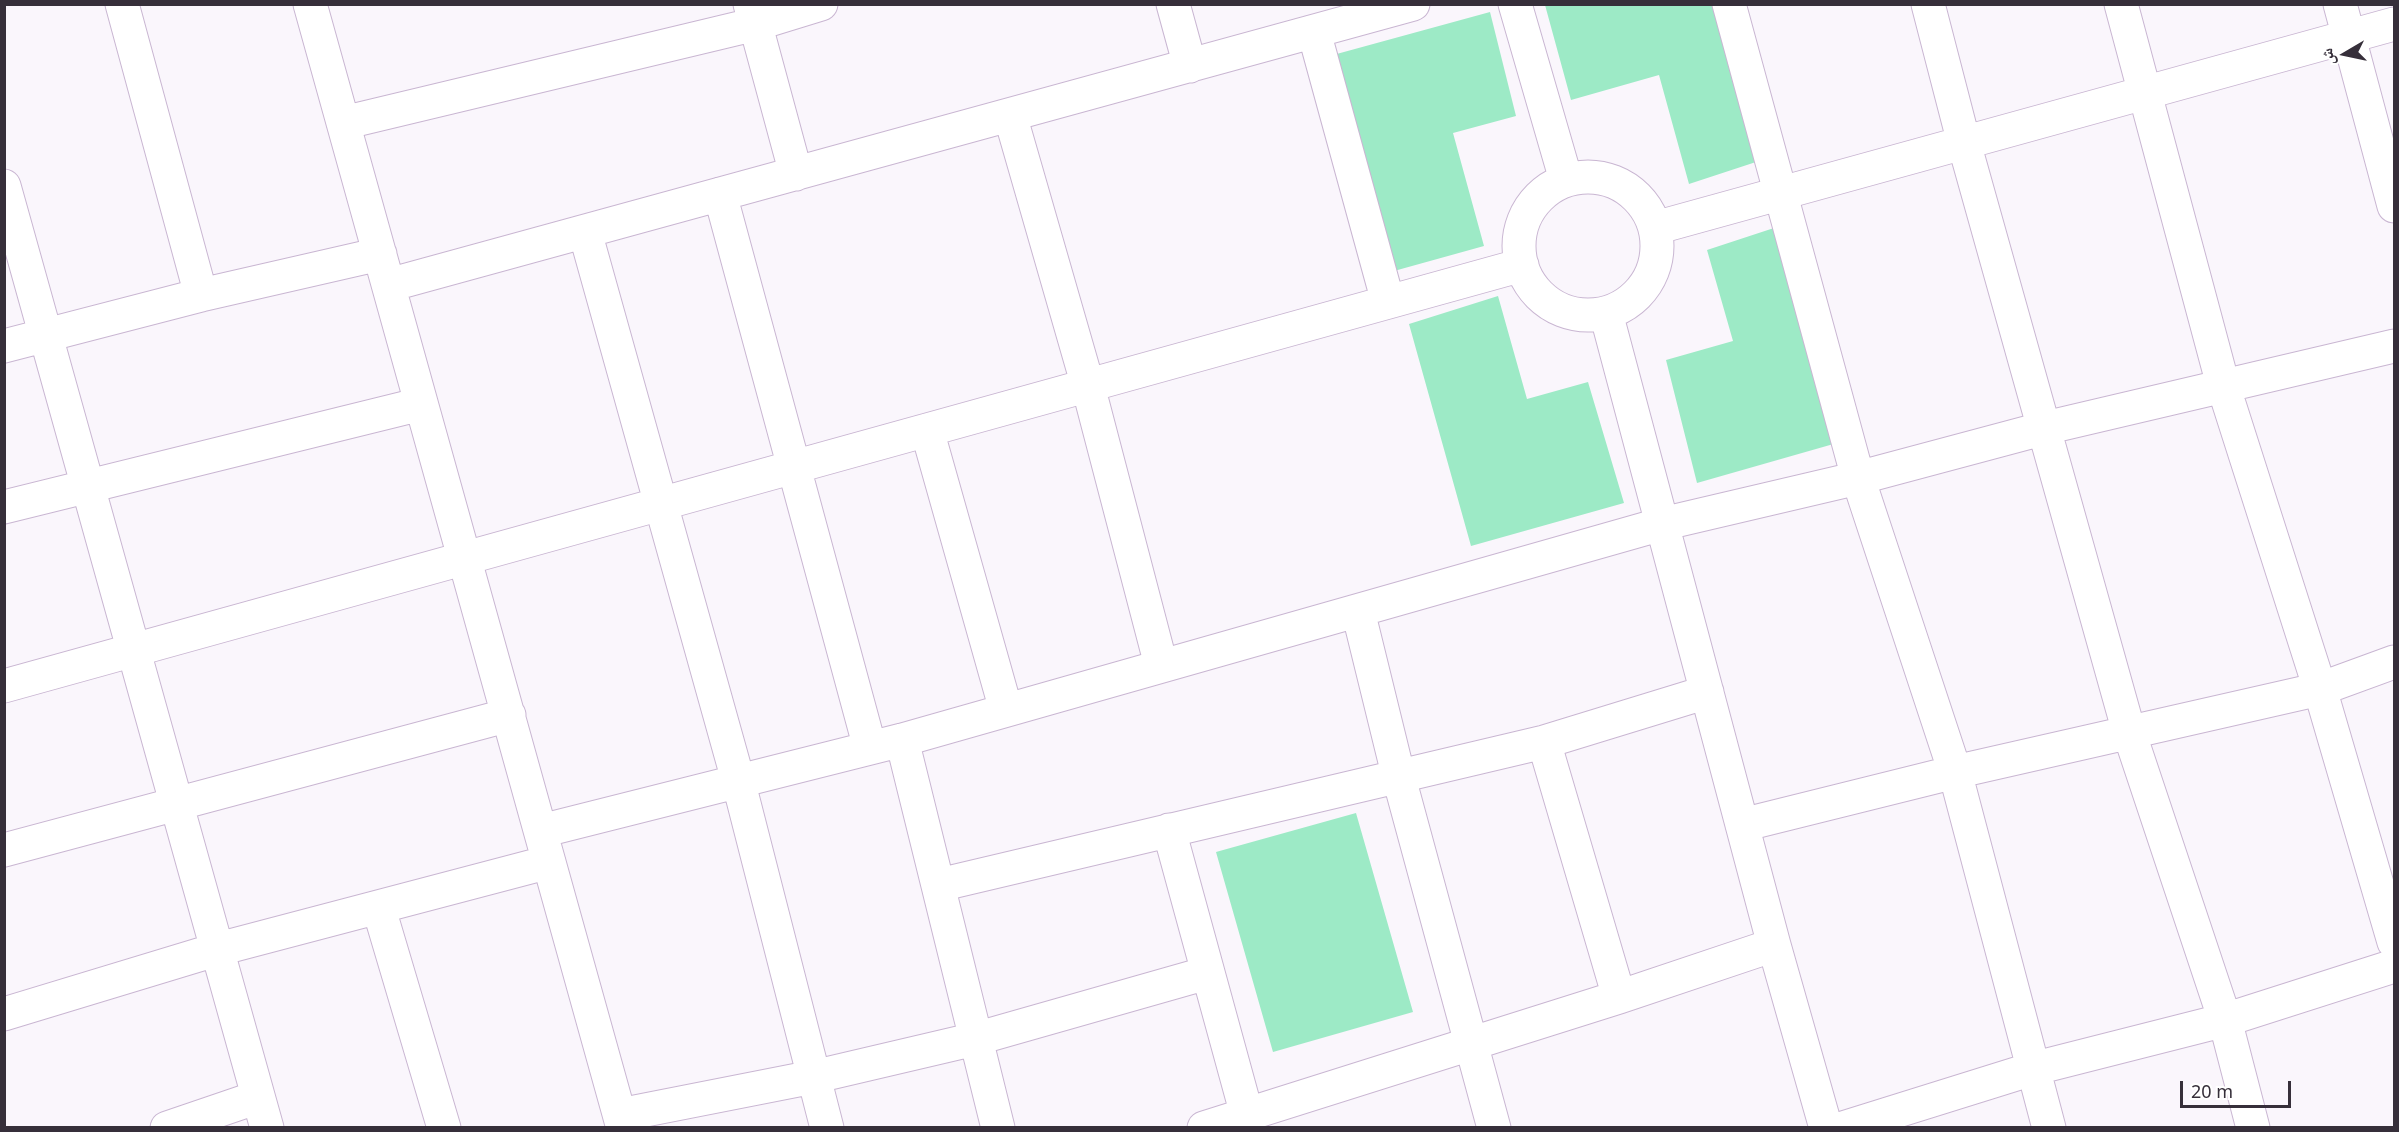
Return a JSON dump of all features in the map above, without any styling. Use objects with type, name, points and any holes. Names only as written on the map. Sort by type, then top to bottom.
[{"type":"street","points":[[122,4],[201,295]]},
{"type":"street","points":[[310,4],[621,1121],[975,1039],[1207,973]]},
{"type":"street","points":[[344,123],[753,14],[821,4]]},
{"type":"street","points":[[1173,4],[1190,66]]},
{"type":"street","points":[[4,346],[201,295],[385,270],[585,232],[1413,4]]},
{"type":"street","points":[[1515,4],[1566,180]]},
{"type":"street","points":[[1729,4],[1858,478],[1954,772],[2049,1128]]},
{"type":"street","points":[[1928,4],[1964,143],[2129,732],[2225,1020],[2253,1128]]},
{"type":"street","points":[[2121,4],[2223,385],[2320,689],[2394,942]]},
{"type":"street","points":[[2340,4],[2394,206]]},
{"type":"street","points":[[753,14],[796,174]]},
{"type":"street","points":[[1655,228],[2394,24]]},
{"type":"street","points":[[1314,32],[1388,302]]},
{"type":"street","points":[[1010,115],[1088,386],[1161,665]]},
{"type":"street","points":[[1588,176],[1611,180],[1631,191],[1646,208],[1655,228],[1657,250],[1653,271],[1642,290],[1626,304],[1606,313],[1584,315],[1564,311],[1546,300],[1531,285],[1522,265],[1519,244],[1523,224],[1532,205],[1547,189],[1566,180],[1588,176]]},
{"type":"street","points":[[4,186],[48,334],[132,650],[262,1112],[167,1128]]},
{"type":"street","points":[[720,194],[870,748]]},
{"type":"street","points":[[585,232],[659,504],[738,780],[827,1128]]},
{"type":"street","points":[[4,686],[1522,265]]},
{"type":"street","points":[[1606,313],[1774,945],[1826,1128]]},
{"type":"street","points":[[4,1014],[215,950],[379,909],[545,846],[738,780],[902,740],[1662,524],[1858,478],[2044,428],[2394,346]]},
{"type":"street","points":[[4,507],[422,404]]},
{"type":"street","points":[[927,430],[1006,710]]},
{"type":"street","points":[[1358,611],[1398,778],[1494,1128]]},
{"type":"street","points":[[1742,825],[1954,772],[2320,689],[2394,662]]},
{"type":"street","points":[[939,885],[1544,742],[1707,692]]},
{"type":"street","points":[[4,850],[508,715]]},
{"type":"street","points":[[902,740],[998,1128]]},
{"type":"street","points":[[1544,742],[1619,997]]},
{"type":"street","points":[[1169,830],[1247,1115]]},
{"type":"street","points":[[379,909],[444,1128]]},
{"type":"street","points":[[1204,1128],[1619,997],[1774,945]]},
{"type":"street","points":[[1843,1128],[2032,1069],[2225,1020],[2394,966]]},
{"type":"green space","points":[[1545,5],[1715,5],[1759,161],[1689,184],[1659,75],[1571,100]]},
{"type":"green space","points":[[1490,12],[1516,116],[1453,133],[1484,246],[1394,271],[1333,55]]},
{"type":"green space","points":[[1777,227],[1837,443],[1697,483],[1666,360],[1733,341],[1707,250]]},
{"type":"green space","points":[[1498,296],[1527,399],[1588,382],[1624,503],[1471,546],[1409,324]]},
{"type":"green space","points":[[1356,813],[1413,1012],[1273,1052],[1216,852]]}]
